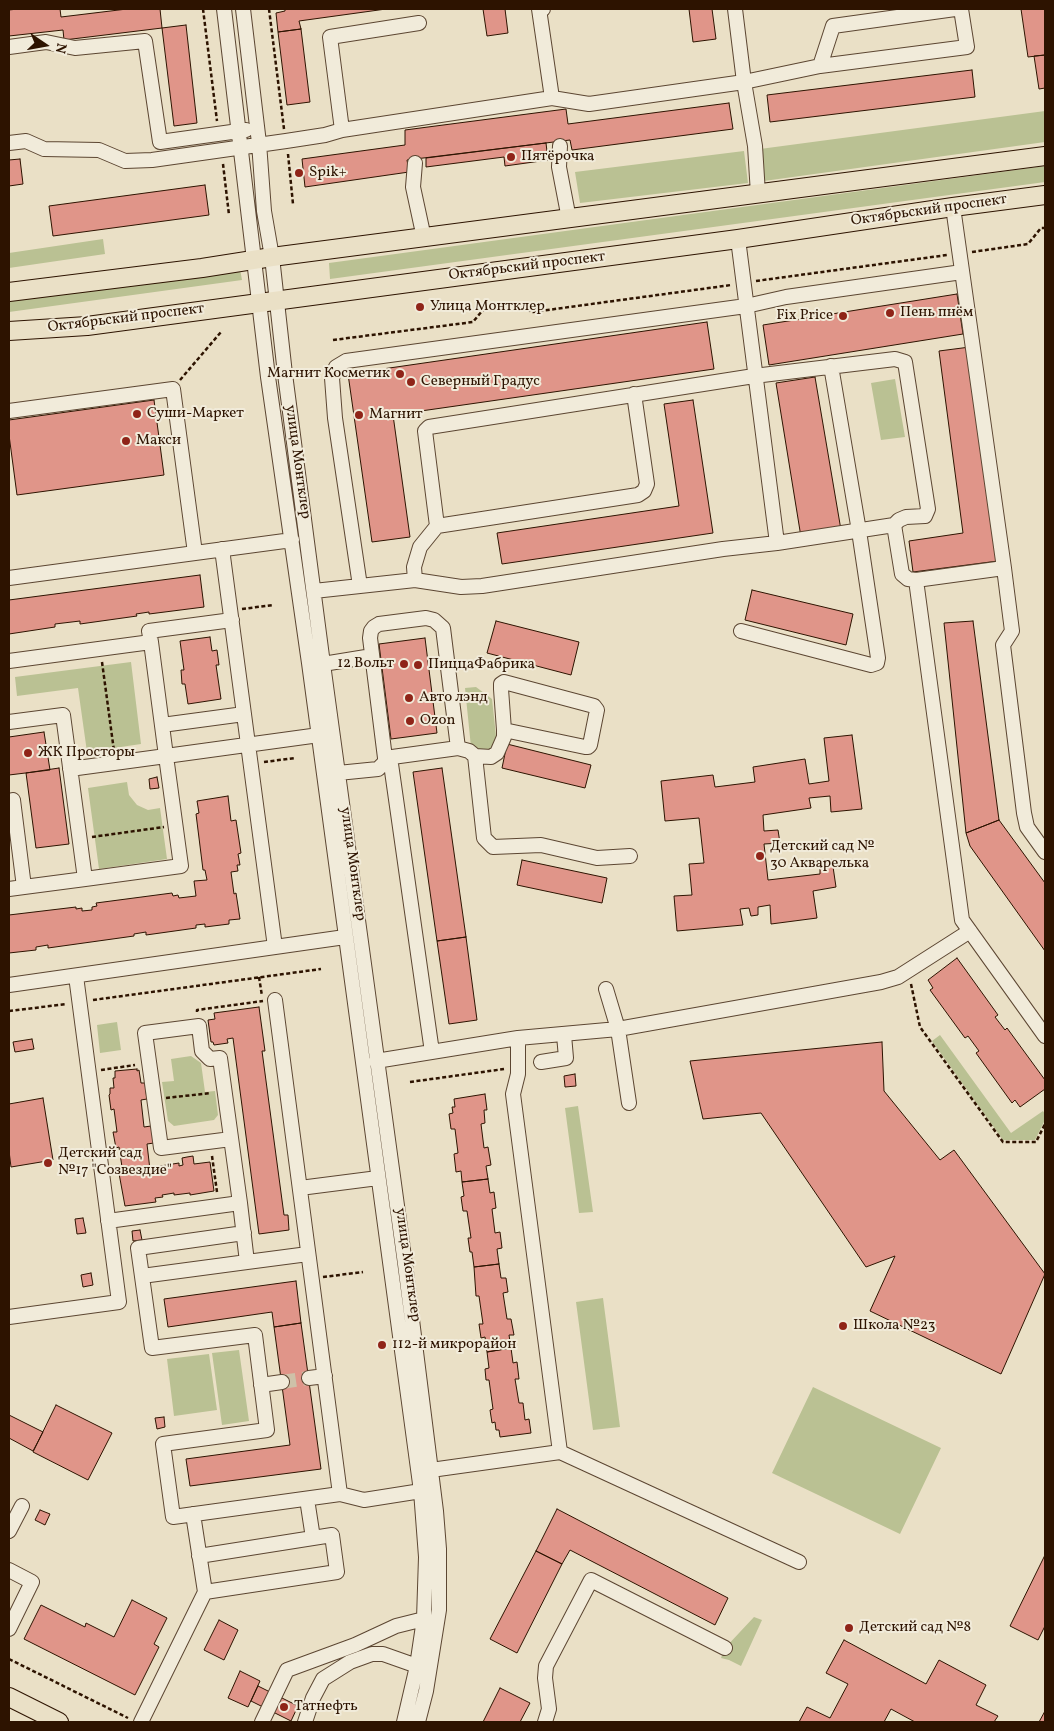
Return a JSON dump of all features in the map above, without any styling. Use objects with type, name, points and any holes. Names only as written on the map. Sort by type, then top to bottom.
[{"type":"main road","points":[[9,292],[1045,156]]},
{"type":"main road","name":"Октябрьский проспект","points":[[9,331],[87,326],[259,304],[276,300],[738,239],[1045,195]]},
{"type":"main road","points":[[9,1697],[59,1722]]},
{"type":"street","name":"улица Монтклер","points":[[224,9],[259,304],[421,1491],[426,1557],[424,1619],[417,1666],[404,1722]]},
{"type":"street","name":"улица Монтклер","points":[[243,9],[257,129],[264,211],[272,257],[323,664],[431,1470],[439,1549],[439,1610],[426,1691],[418,1722]]},
{"type":"street","points":[[543,9],[539,9],[552,98]]},
{"type":"street","points":[[735,9],[744,82],[755,146],[758,194]]},
{"type":"street","points":[[820,66],[833,26],[955,9]]},
{"type":"street","points":[[9,143],[26,141],[44,149],[99,150],[126,161],[152,160],[286,141],[342,130],[552,98],[589,104],[744,82],[820,66],[967,47],[961,9]]},
{"type":"street","points":[[342,130],[330,37],[418,23]]},
{"type":"street","points":[[9,47],[46,42],[75,48],[145,41],[160,142],[257,129]]},
{"type":"street","points":[[560,146],[559,167],[570,219]]},
{"type":"street","points":[[415,163],[414,187],[424,238]]},
{"type":"street","points":[[953,207],[1012,631],[1003,645],[1024,812],[1027,827],[1045,852]]},
{"type":"street","points":[[738,239],[754,376],[777,543]]},
{"type":"street","points":[[360,586],[335,418],[332,378],[336,367],[346,362],[746,306],[786,297],[962,272]]},
{"type":"street","points":[[314,591],[415,580],[461,587],[482,586],[723,549],[859,531],[894,525],[899,520],[906,518],[925,516],[928,509],[905,362],[894,359],[754,376],[429,427],[425,431],[437,526]]},
{"type":"street","points":[[741,631],[871,665],[877,662],[878,658],[859,531],[831,366]]},
{"type":"street","points":[[9,411],[173,389],[195,553]]},
{"type":"street","points":[[415,580],[414,567],[420,547],[437,526],[638,495],[644,491],[647,484],[634,394]]},
{"type":"street","points":[[894,525],[902,574],[908,579],[916,580],[1004,568]]},
{"type":"street","points":[[9,578],[292,540]]},
{"type":"street","points":[[222,549],[275,947]]},
{"type":"street","points":[[916,580],[962,920],[1045,1036]]},
{"type":"street","points":[[9,889],[180,866],[149,631],[231,615]]},
{"type":"street","points":[[432,1052],[372,656],[370,638],[374,627],[379,624],[426,618],[434,620],[443,628],[458,748]]},
{"type":"street","points":[[9,661],[151,642]]},
{"type":"street","points":[[323,664],[372,656]]},
{"type":"street","points":[[388,757],[458,748],[469,751],[476,756],[490,757],[497,754],[504,737],[501,689],[504,682],[594,706],[597,710],[590,745],[585,747],[504,730]]},
{"type":"street","points":[[162,725],[244,714]]},
{"type":"street","points":[[9,722],[63,715],[84,879]]},
{"type":"street","points":[[70,769],[318,735]]},
{"type":"street","points":[[476,756],[484,838],[489,845],[498,848],[541,845],[597,858],[630,856]]},
{"type":"street","points":[[338,773],[378,769],[388,757]]},
{"type":"street","points":[[9,801],[13,800],[24,887]]},
{"type":"street","points":[[376,1061],[518,1038],[618,1029],[881,982],[898,977],[970,931]]},
{"type":"street","points":[[9,985],[345,937]]},
{"type":"street","points":[[9,1317],[119,1302],[76,976]]},
{"type":"street","points":[[606,989],[618,1029],[629,1103]]},
{"type":"street","points":[[269,1000],[300,1188],[340,1494]]},
{"type":"street","points":[[231,1139],[161,1148],[145,1033],[199,1026],[202,1051],[210,1059],[220,1058],[244,1233],[247,1262]]},
{"type":"street","points":[[541,1062],[566,1058],[564,1035]]},
{"type":"street","points":[[518,1038],[518,1074],[513,1094],[560,1452]]},
{"type":"street","points":[[300,1188],[378,1178]]},
{"type":"street","points":[[108,1221],[240,1204]]},
{"type":"street","points":[[244,1233],[138,1248],[152,1348],[254,1334],[267,1430],[163,1444],[173,1517],[340,1494],[364,1500],[421,1491]]},
{"type":"street","points":[[142,1276],[308,1254]]},
{"type":"street","points":[[308,1378],[325,1376]]},
{"type":"street","points":[[261,1385],[282,1382]]},
{"type":"street","points":[[431,1470],[560,1452],[799,1562]]},
{"type":"street","points":[[307,1499],[313,1538]]},
{"type":"street","points":[[9,1532],[22,1506]]},
{"type":"street","points":[[134,1720],[205,1592],[193,1514]]},
{"type":"street","points":[[199,1556],[332,1535],[337,1572],[205,1592]]},
{"type":"street","points":[[9,1570],[32,1582],[9,1629]]},
{"type":"street","points":[[545,1722],[549,1708],[545,1678],[546,1666],[591,1580],[725,1648]]},
{"type":"street","points":[[262,1722],[288,1670],[355,1645],[396,1626],[424,1619]]},
{"type":"street","points":[[305,1722],[313,1698],[323,1679],[350,1662],[372,1654],[383,1654],[417,1666]]},
{"type":"path","points":[[203,9],[219,134]]},
{"type":"path","points":[[269,9],[293,204]]},
{"type":"path","points":[[221,150],[229,215]]},
{"type":"path","points":[[333,340],[473,322],[482,311],[514,305],[533,312],[1028,244],[1041,228],[1045,228]]},
{"type":"path","points":[[173,389],[221,332]]},
{"type":"path","points":[[231,615],[273,605]]},
{"type":"path","points":[[100,648],[116,763]]},
{"type":"path","points":[[251,764],[295,758]]},
{"type":"path","points":[[79,839],[175,826]]},
{"type":"path","points":[[9,1011],[322,969]]},
{"type":"path","points":[[908,970],[920,1027],[1003,1142],[1036,1142],[1045,1124]]},
{"type":"path","points":[[199,1026],[197,1010],[269,1000],[259,977]]},
{"type":"path","points":[[88,1071],[149,1063]]},
{"type":"path","points":[[410,1082],[518,1067]]},
{"type":"path","points":[[154,1100],[224,1091]]},
{"type":"path","points":[[210,1142],[218,1206]]},
{"type":"path","points":[[312,1279],[362,1272]]},
{"type":"path","points":[[9,1659],[134,1720]]},
{"type":"green space","points":[[1045,111],[1045,142],[764,181],[760,149]]},
{"type":"green space","points":[[744,151],[748,183],[580,203],[575,172]]},
{"type":"green space","points":[[1045,166],[1045,182],[330,279],[329,263]]},
{"type":"green space","points":[[103,239],[105,254],[9,268],[9,253]]},
{"type":"green space","points":[[240,269],[242,280],[9,312],[9,300]]},
{"type":"green space","points":[[895,379],[905,437],[881,440],[871,383]]},
{"type":"green space","points":[[131,662],[141,744],[87,752],[78,688],[17,696],[15,677]]},
{"type":"green space","points":[[476,687],[492,699],[496,736],[492,746],[481,753],[471,747],[465,688]]},
{"type":"green space","points":[[127,782],[129,795],[137,805],[148,810],[160,808],[167,859],[99,869],[88,788]]},
{"type":"green space","points":[[117,1022],[121,1050],[100,1053],[97,1025]]},
{"type":"green space","points":[[940,1035],[1011,1133],[1043,1111],[1045,1120],[1035,1140],[1003,1140],[932,1041]]},
{"type":"green space","points":[[191,1056],[201,1063],[205,1092],[215,1091],[218,1115],[214,1120],[174,1126],[168,1121],[162,1082],[174,1081],[171,1059]]},
{"type":"green space","points":[[578,1106],[593,1212],[579,1213],[565,1108]]},
{"type":"green space","points":[[603,1298],[620,1427],[593,1430],[576,1302]]},
{"type":"green space","points":[[239,1350],[249,1421],[222,1425],[212,1353]]},
{"type":"green space","points":[[209,1354],[217,1410],[174,1416],[167,1359]]},
{"type":"green space","points":[[813,1387],[941,1448],[900,1534],[772,1473]]},
{"type":"green space","points":[[754,1617],[762,1620],[741,1666],[721,1658],[725,1648]]},
{"type":"building","points":[[60,9],[61,17],[127,9],[160,9],[162,28],[64,40],[63,30],[9,36],[9,10]]},
{"type":"building","points":[[285,9],[386,9],[299,21],[301,29],[278,32],[276,13],[285,11]]},
{"type":"building","points":[[483,9],[505,9],[508,33],[487,36]]},
{"type":"building","points":[[689,9],[712,9],[716,39],[693,42]]},
{"type":"building","points":[[1021,9],[1045,9],[1045,55],[1028,57]]},
{"type":"building","points":[[186,25],[197,123],[174,126],[162,28]]},
{"type":"building","points":[[301,29],[310,102],[287,105],[278,32]]},
{"type":"building","points":[[1045,55],[1045,88],[1039,89],[1034,56]]},
{"type":"building","points":[[972,70],[975,97],[770,122],[767,95]]},
{"type":"building","points":[[729,103],[733,129],[572,150],[570,140],[407,160],[409,172],[305,187],[302,159],[405,145],[405,130],[566,109],[568,124]]},
{"type":"building","points":[[546,143],[548,160],[505,166],[504,157],[426,167],[426,158]]},
{"type":"building","points":[[20,159],[23,184],[9,186],[9,160]]},
{"type":"building","points":[[205,185],[209,215],[53,236],[49,206]]},
{"type":"building","points":[[957,294],[963,334],[769,365],[763,325]]},
{"type":"building","points":[[707,322],[714,369],[393,415],[410,537],[372,542],[348,374]]},
{"type":"building","points":[[970,347],[998,561],[913,572],[909,541],[963,533],[939,351]]},
{"type":"building","points":[[815,377],[841,530],[801,537],[776,383]]},
{"type":"building","points":[[154,400],[164,475],[17,495],[9,435],[9,420]]},
{"type":"building","points":[[693,400],[713,533],[502,564],[497,533],[679,506],[664,404]]},
{"type":"building","points":[[200,575],[204,607],[149,614],[149,612],[136,614],[137,616],[80,624],[80,621],[55,624],[55,627],[9,634],[9,600]]},
{"type":"building","points":[[752,590],[853,614],[846,645],[745,620]]},
{"type":"building","points":[[496,621],[579,642],[571,675],[487,653]]},
{"type":"building","points":[[973,621],[999,820],[966,833],[944,623]]},
{"type":"building","points":[[210,637],[212,651],[217,650],[219,665],[216,665],[221,699],[188,704],[185,684],[182,684],[181,670],[184,670],[180,641]]},
{"type":"building","points":[[425,638],[437,733],[391,739],[379,644]]},
{"type":"building","name":"ЖК Просторы","points":[[44,732],[50,770],[9,775],[9,737]]},
{"type":"building","points":[[852,735],[862,809],[831,812],[830,796],[809,798],[811,808],[763,815],[764,831],[778,830],[780,843],[764,844],[768,880],[820,874],[820,861],[832,860],[836,887],[813,891],[817,918],[771,924],[770,905],[758,907],[758,915],[751,916],[749,908],[740,909],[743,925],[677,931],[674,896],[692,895],[689,864],[704,863],[699,818],[665,821],[661,781],[713,775],[715,787],[755,782],[753,767],[805,759],[809,784],[829,781],[824,738]]},
{"type":"building","points":[[507,744],[591,765],[585,788],[502,768]]},
{"type":"building","points":[[59,768],[69,844],[36,848],[26,773]]},
{"type":"building","points":[[442,768],[466,937],[437,941],[413,772]]},
{"type":"building","points":[[157,777],[159,788],[150,789],[149,779]]},
{"type":"building","points":[[228,796],[231,821],[236,820],[241,853],[238,854],[240,865],[237,865],[238,871],[231,872],[240,919],[229,920],[229,924],[205,927],[205,924],[196,925],[196,928],[146,935],[146,932],[134,934],[134,936],[48,948],[48,945],[36,947],[36,950],[9,953],[9,915],[76,907],[76,909],[82,908],[82,911],[92,910],[92,907],[97,906],[96,903],[172,893],[173,896],[178,895],[179,898],[196,896],[194,881],[207,880],[205,870],[203,870],[196,814],[199,813],[197,801]]},
{"type":"building","points":[[999,820],[1045,883],[1045,951],[970,846],[966,833]]},
{"type":"building","points":[[522,860],[607,878],[602,903],[517,885]]},
{"type":"building","points":[[466,937],[477,1020],[449,1024],[437,941]]},
{"type":"building","points":[[957,958],[998,1015],[995,1017],[1005,1030],[1007,1028],[1045,1080],[1045,1089],[1020,1107],[1015,1100],[1012,1103],[976,1053],[979,1051],[968,1036],[965,1038],[930,990],[933,988],[928,980]]},
{"type":"building","points":[[259,1007],[265,1051],[262,1051],[284,1215],[288,1215],[289,1230],[259,1234],[233,1038],[227,1039],[228,1043],[214,1045],[211,1042],[208,1020],[215,1019],[214,1013]]},
{"type":"building","points":[[32,1039],[34,1049],[15,1052],[13,1042]]},
{"type":"building","points":[[882,1042],[884,1091],[940,1160],[954,1150],[1045,1274],[1001,1374],[870,1311],[895,1256],[866,1267],[761,1113],[703,1119],[690,1061]]},
{"type":"building","points":[[137,1069],[137,1071],[139,1070],[141,1083],[145,1083],[147,1099],[141,1100],[144,1127],[151,1126],[154,1143],[147,1144],[150,1170],[154,1169],[154,1167],[179,1163],[179,1166],[183,1165],[182,1158],[193,1156],[194,1164],[210,1162],[214,1191],[190,1195],[190,1193],[174,1195],[174,1193],[162,1195],[163,1197],[155,1198],[156,1202],[125,1206],[118,1168],[122,1167],[119,1147],[116,1148],[113,1132],[117,1132],[114,1109],[111,1110],[109,1095],[110,1088],[114,1088],[113,1078],[115,1078],[115,1071]]},
{"type":"building","points":[[575,1074],[576,1086],[565,1087],[564,1076]]},
{"type":"building","points":[[485,1094],[487,1110],[484,1110],[485,1123],[481,1124],[484,1148],[488,1147],[491,1165],[486,1166],[488,1179],[462,1182],[461,1171],[456,1172],[454,1154],[458,1153],[455,1129],[451,1129],[449,1114],[453,1113],[452,1107],[455,1107],[454,1099]]},
{"type":"building","points":[[43,1098],[53,1160],[11,1167],[9,1104]]},
{"type":"building","points":[[488,1179],[490,1193],[494,1192],[496,1208],[492,1209],[495,1233],[500,1232],[502,1248],[497,1249],[499,1264],[474,1267],[468,1238],[471,1238],[467,1211],[463,1211],[461,1197],[464,1196],[462,1182]]},
{"type":"building","points":[[83,1218],[86,1233],[77,1234],[75,1219]]},
{"type":"building","points":[[140,1230],[142,1240],[133,1241],[132,1231]]},
{"type":"building","points":[[499,1264],[501,1278],[506,1278],[508,1292],[503,1293],[507,1319],[511,1319],[514,1335],[509,1335],[511,1348],[487,1352],[485,1337],[481,1338],[479,1324],[483,1324],[479,1296],[476,1296],[474,1267]]},
{"type":"building","points":[[91,1273],[93,1285],[83,1287],[81,1275]]},
{"type":"building","points":[[296,1281],[301,1323],[274,1327],[272,1312],[168,1327],[164,1299]]},
{"type":"building","points":[[301,1323],[321,1469],[190,1486],[186,1459],[290,1445],[274,1327]]},
{"type":"building","points":[[511,1348],[513,1363],[517,1362],[519,1379],[515,1379],[519,1403],[523,1403],[525,1420],[529,1419],[531,1433],[500,1437],[499,1430],[496,1430],[495,1422],[492,1423],[490,1410],[493,1409],[489,1380],[486,1380],[485,1369],[489,1368],[487,1352]]},
{"type":"building","points":[[56,1405],[112,1433],[88,1480],[33,1452]]},
{"type":"building","points":[[9,1415],[43,1432],[33,1451],[9,1438]]},
{"type":"building","points":[[164,1417],[165,1427],[157,1429],[155,1418]]},
{"type":"building","points":[[557,1509],[728,1598],[715,1625],[570,1550],[562,1564],[536,1551]]},
{"type":"building","points":[[40,1510],[50,1514],[45,1525],[35,1520]]},
{"type":"building","points":[[536,1551],[562,1564],[517,1653],[490,1639]]},
{"type":"building","points":[[1045,1555],[1045,1626],[1038,1640],[1010,1626]]},
{"type":"building","points":[[132,1600],[167,1618],[154,1644],[159,1647],[135,1695],[24,1639],[41,1605],[85,1627],[86,1623],[114,1637]]},
{"type":"building","points":[[219,1620],[238,1630],[224,1660],[204,1650]]},
{"type":"building","points":[[844,1640],[926,1684],[939,1660],[986,1685],[976,1705],[998,1716],[994,1722],[915,1722],[891,1709],[884,1722],[799,1722],[807,1707],[830,1718],[848,1684],[826,1673]]},
{"type":"building","points":[[240,1671],[260,1681],[248,1707],[228,1698]]},
{"type":"building","points":[[258,1686],[298,1706],[291,1721],[251,1701]]},
{"type":"building","points":[[500,1688],[530,1703],[520,1722],[483,1722]]},
{"type":"building","points":[[1045,1711],[1045,1722],[1039,1722]]},
{"type":"tunnel","points":[[282,1382],[309,1378]]},
{"type":"place","name":"Пятёрочка","points":[[511,157]]},
{"type":"place","name":"Spik+","points":[[299,173]]},
{"type":"place","name":"Улица Монтклер","points":[[420,307]]},
{"type":"place","name":"Пень пнём","points":[[890,313]]},
{"type":"place","name":"Fix Price","points":[[843,316]]},
{"type":"place","name":"Магнит Косметик","points":[[400,374]]},
{"type":"place","name":"Северный Градус","points":[[411,382]]},
{"type":"place","name":"Суши-Маркет","points":[[137,414]]},
{"type":"place","name":"Магнит","points":[[359,415]]},
{"type":"place","name":"Макси","points":[[126,441]]},
{"type":"place","name":"12 Вольт","points":[[404,664]]},
{"type":"place","name":"ПиццаФабрика","points":[[418,665]]},
{"type":"place","name":"Авто лэнд","points":[[409,698]]},
{"type":"place","name":"Ozon","points":[[410,721]]},
{"type":"place","name":"ЖК Просторы","points":[[28,753]]},
{"type":"place","name":"Детский сад № 30 Акварелька","points":[[760,856]]},
{"type":"place","name":"Детский сад №17 \"Созвездие\"","points":[[48,1163]]},
{"type":"place","name":"Школа №23","points":[[843,1326]]},
{"type":"place","name":"112-й микрорайон","points":[[382,1345]]},
{"type":"place","name":"Детский сад №8","points":[[849,1628]]},
{"type":"place","name":"Татнефть","points":[[284,1707]]}]
